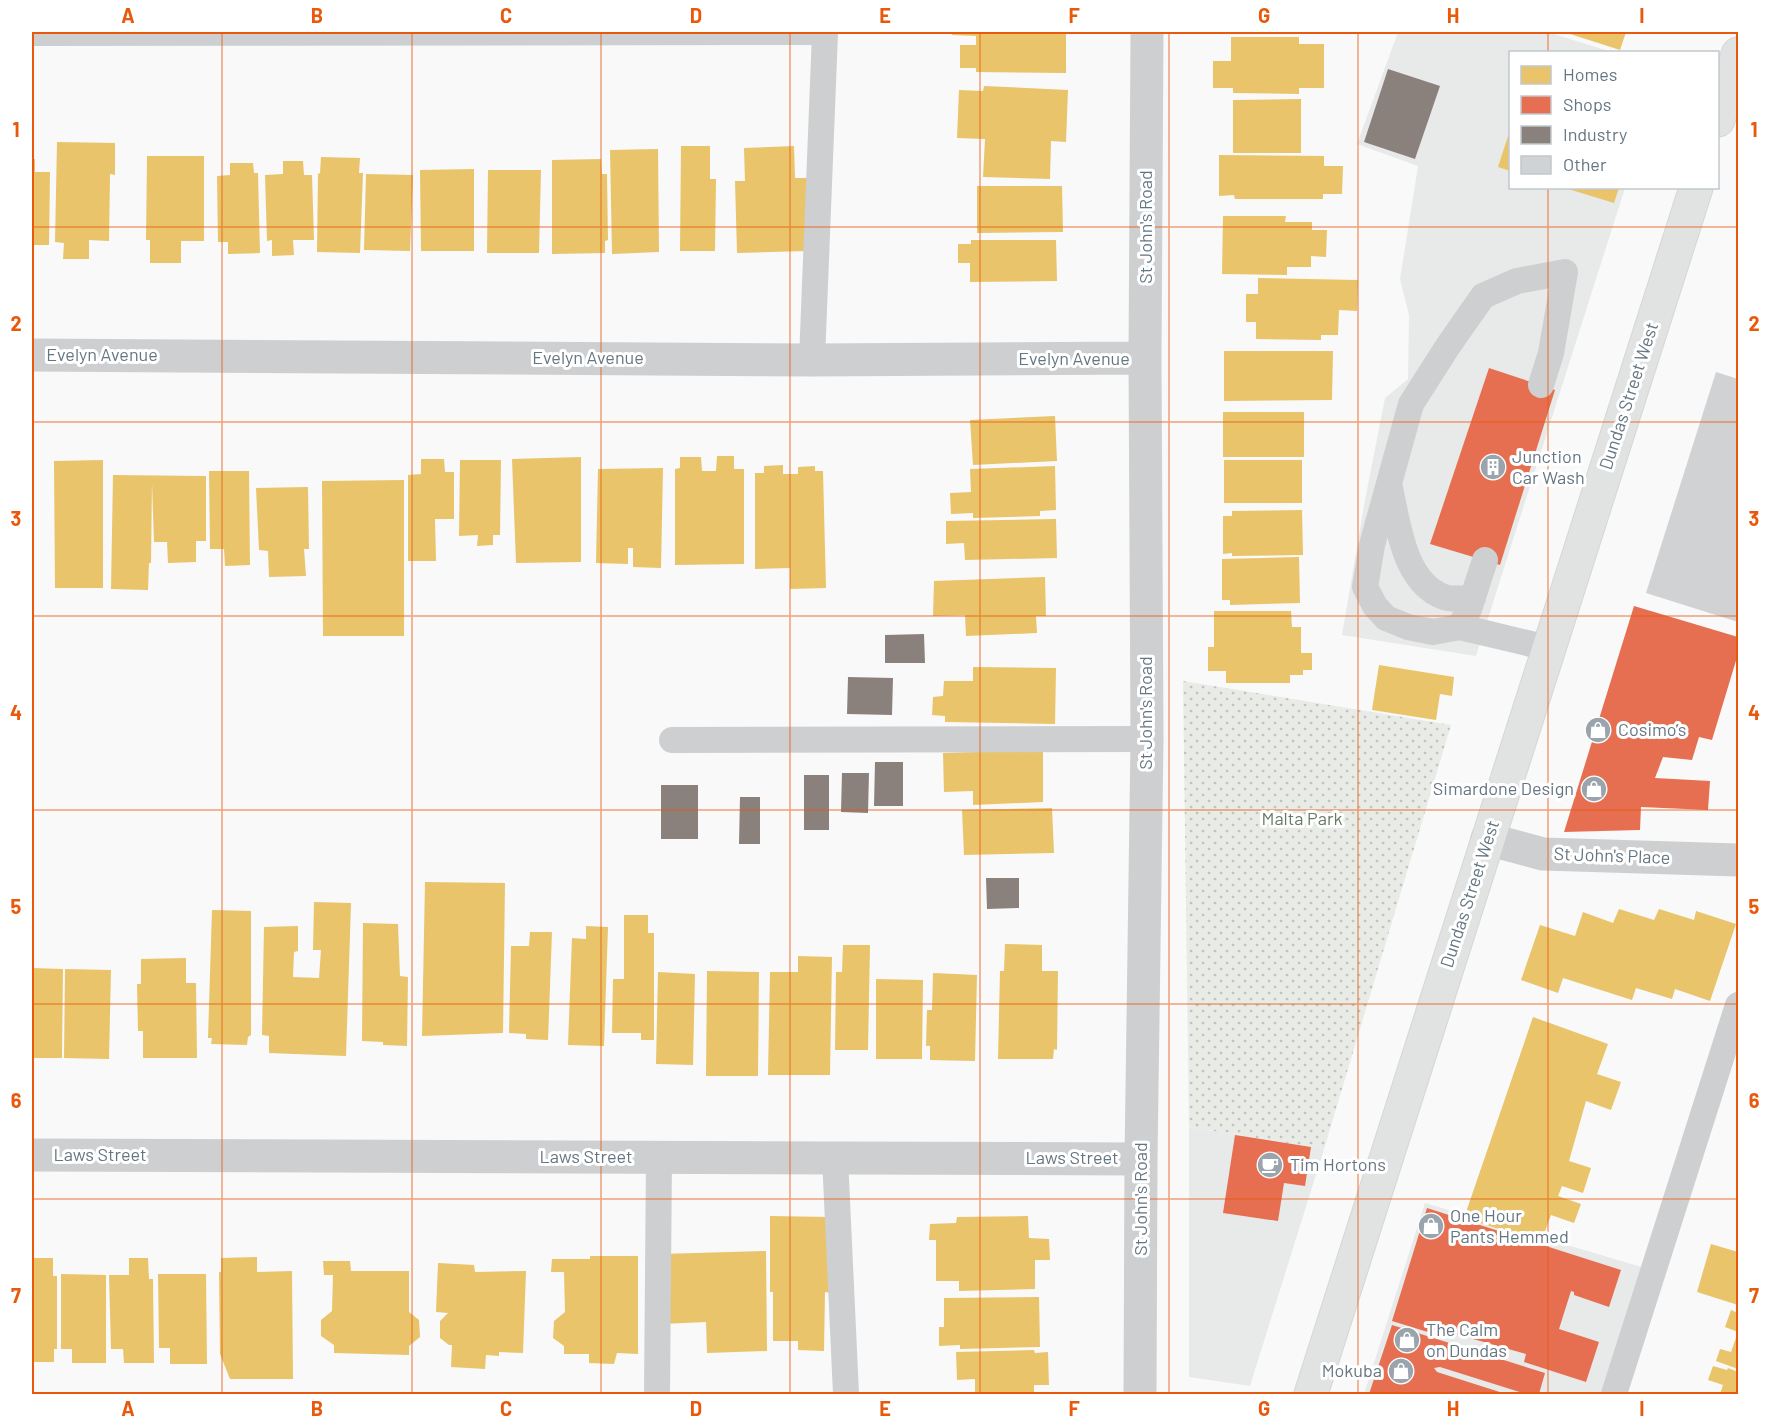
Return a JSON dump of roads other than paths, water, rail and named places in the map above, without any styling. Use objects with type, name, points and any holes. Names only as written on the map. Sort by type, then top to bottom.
[{"type":"main road","points":[[1719,117],[1738,54]]},
{"type":"main road","name":"Dundas Street West","points":[[1311,1395],[1696,189]]},
{"type":"street","name":"St John's Road","points":[[1140,1395],[1140,1159],[1147,739],[1145,358],[1148,32]]},
{"type":"street","name":"Evelyn Avenue","points":[[32,355],[812,360],[1145,358]]},
{"type":"street","name":"St John's Place","points":[[1487,839],[1543,854],[1738,860]]},
{"type":"street","name":"Laws Street","points":[[32,1155],[1140,1159]]},
{"type":"lane","points":[[32,33],[825,32],[812,360]]},
{"type":"lane","points":[[1541,385],[1551,353],[1565,272],[1517,281],[1483,296],[1448,346],[1412,404],[1372,545],[1365,587],[1375,606],[1386,618],[1408,627],[1433,632],[1460,627],[1548,648]]},
{"type":"lane","points":[[1389,485],[1403,550],[1423,585],[1445,598],[1473,598]]},
{"type":"lane","points":[[1460,627],[1473,598],[1485,560]]},
{"type":"lane","points":[[672,740],[1147,739]]},
{"type":"lane","points":[[1614,1395],[1738,1005]]},
{"type":"lane","points":[[657,1395],[659,1157]]},
{"type":"lane","points":[[835,1157],[846,1395]]},
{"type":"place","name":"Junction Car Wash","points":[[1493,467]]},
{"type":"place","name":"Cosimo’s","points":[[1598,730]]},
{"type":"place","name":"Simardone Design","points":[[1594,789]]},
{"type":"place","name":"Tim Hortons","points":[[1270,1165]]},
{"type":"place","name":"One Hour Pants Hemmed","points":[[1431,1226]]},
{"type":"place","name":"The Calm on Dundas","points":[[1407,1340]]},
{"type":"place","name":"Mokuba","points":[[1401,1371]]},
{"type":"park label","name":"Malta Park","points":[[1302,819]]}]
